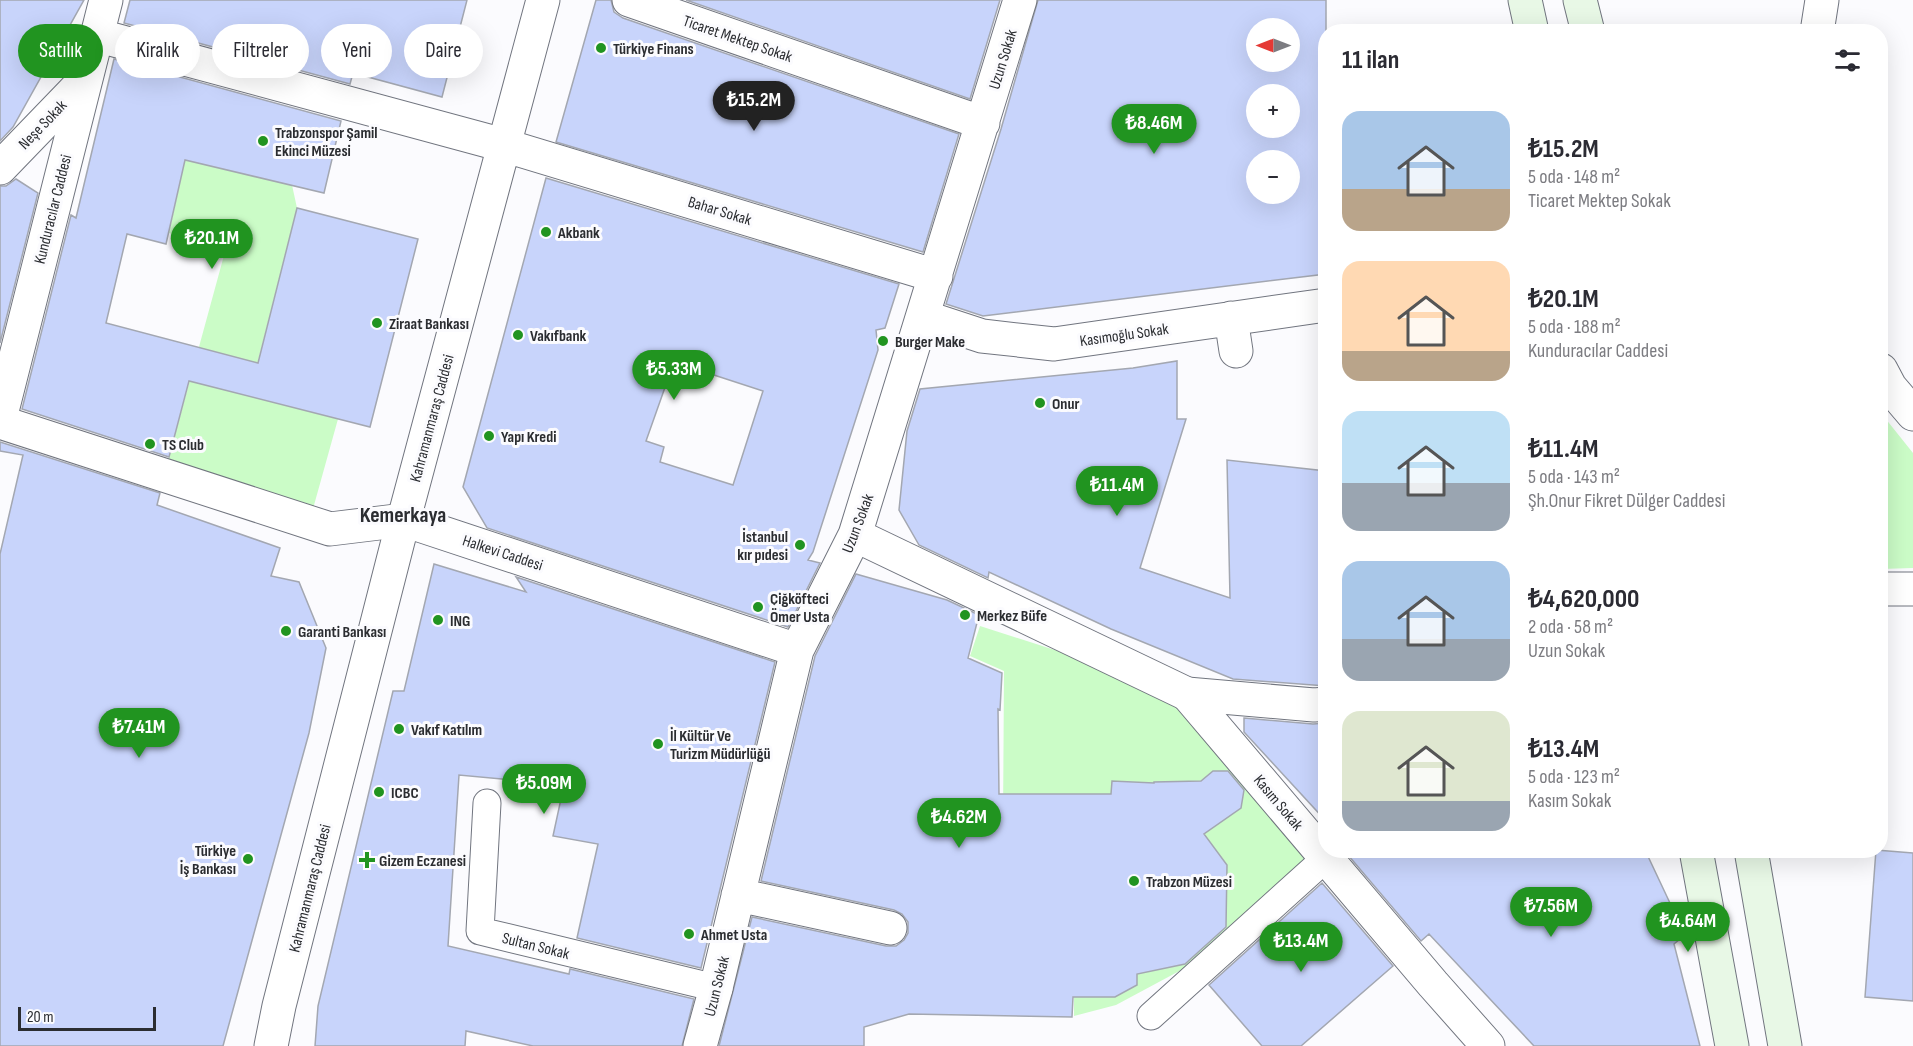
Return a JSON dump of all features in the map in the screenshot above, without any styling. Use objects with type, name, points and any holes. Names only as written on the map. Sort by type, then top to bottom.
[{"type":"main road","points":[[1525,0],[1530,24]]},
{"type":"main road","points":[[1580,0],[1586,24]]},
{"type":"main road","points":[[1697,858],[1732,1046]]},
{"type":"main road","points":[[1752,858],[1785,1046]]},
{"type":"street","name":"Kunduracılar Caddesi","points":[[99,24],[106,0]]},
{"type":"street","name":"Kahramanmaraş Caddesi","points":[[271,1046],[279,1006],[404,520],[543,0]]},
{"type":"street","name":"Ticaret Mektep Sokak","points":[[629,0],[983,123]]},
{"type":"street","name":"Uzun Sokak","points":[[700,1046],[797,650],[855,535],[1020,0]]},
{"type":"street","points":[[1818,24],[1822,0]]},
{"type":"street","name":"Bahar Sokak","points":[[103,37],[503,145],[936,276]]},
{"type":"street","name":"Kunduracılar Caddesi","points":[[0,421],[85,78]]},
{"type":"street","name":"Neşe Sokak","points":[[0,168],[84,81]]},
{"type":"street","name":"Kasımoğlu Sokak","points":[[924,317],[982,336],[1054,344],[1318,306]]},
{"type":"street","points":[[1231,318],[1236,351]]},
{"type":"street","points":[[1888,383],[1913,414]]},
{"type":"street","name":"Halkevi Caddesi","points":[[0,421],[330,529],[404,520],[797,650]]},
{"type":"street","points":[[855,535],[1187,694],[1318,705]]},
{"type":"street","points":[[1888,589],[1913,590]]},
{"type":"street","name":"Kasım Sokak","points":[[1187,694],[1318,849]]},
{"type":"street","name":"Kasım Sokak","points":[[1326,858],[1488,1046]]},
{"type":"street","points":[[738,895],[890,928]]},
{"type":"lane","name":"Sultan Sokak","points":[[487,803],[480,931],[716,988]]},
{"type":"lane","points":[[1151,1016],[1326,858]]},
{"type":"green space","points":[[185,160],[292,185],[297,208],[249,396],[338,419],[311,516],[167,464],[226,248],[169,233]]},
{"type":"green space","points":[[1888,422],[1913,453],[1913,568],[1888,569]]},
{"type":"green space","points":[[980,626],[1061,652],[1155,694],[1187,715],[1309,859],[1185,968],[1116,1005],[1074,1016],[1074,994],[1003,824],[1004,671],[970,656]]},
{"type":"building","points":[[0,0],[84,0],[71,24],[18,24],[18,78],[40,78],[13,127],[0,141]]},
{"type":"building","points":[[130,0],[467,0],[461,24],[404,24],[404,78],[447,78],[442,97],[372,78],[392,78],[392,24],[321,24],[321,76],[309,73],[309,24],[212,24],[212,47],[200,44],[200,24],[124,23]]},
{"type":"building","points":[[596,0],[611,0],[614,12],[623,18],[959,134],[923,252],[556,142]]},
{"type":"building","points":[[686,0],[1000,0],[970,99]]},
{"type":"building","points":[[1038,0],[1326,0],[1326,24],[1318,24],[1318,275],[983,316],[946,304],[1001,129]]},
{"type":"building","points":[[114,59],[115,78],[184,78],[341,121],[324,193],[185,160],[166,244],[127,234],[106,323],[258,363],[297,208],[418,239],[370,427],[189,381],[169,457],[22,409],[71,215],[76,218]]},
{"type":"building","points":[[328,78],[352,78],[350,84]]},
{"type":"building","points":[[546,178],[899,284],[885,328],[876,330],[878,350],[813,552],[808,560],[820,563],[788,627],[487,528],[463,487]],"holes":[[[674,362],[763,391],[733,485],[660,462],[664,447],[646,441]]]},
{"type":"building","points":[[16,179],[38,193],[0,343],[0,186],[6,186]]},
{"type":"building","points":[[1177,361],[1177,419],[1186,419],[1140,568],[1230,598],[1227,460],[1318,470],[1318,685],[1233,679],[1111,629],[989,572],[988,578],[919,545],[899,510],[907,431],[920,389],[1133,368]]},
{"type":"building","points":[[0,442],[160,493],[157,505],[280,548],[271,576],[299,582],[326,648],[309,733],[223,1046],[0,1046],[0,554],[23,455],[0,451]]},
{"type":"building","points":[[434,564],[526,592],[516,577],[775,662],[701,968],[577,938],[598,844],[553,836],[564,785],[459,775],[448,946],[569,974],[570,969],[694,999],[682,1046],[533,1046],[466,1031],[465,1046],[315,1046],[318,1006],[393,691],[404,691]]},
{"type":"building","points":[[856,574],[947,600],[979,615],[968,658],[1002,673],[1000,710],[998,709],[999,794],[1111,794],[1112,781],[1154,783],[1201,781],[1213,771],[1228,771],[1244,790],[1241,808],[1204,834],[1227,865],[1226,927],[1185,964],[1137,974],[1137,985],[1115,997],[1073,997],[1072,1017],[909,1014],[864,1027],[864,1046],[719,1046],[752,917],[886,946],[896,946],[904,940],[908,933],[908,922],[902,914],[894,910],[761,881],[815,656]]},
{"type":"building","points":[[1244,718],[1318,724],[1318,812],[1244,732]]},
{"type":"building","points":[[1888,851],[1913,853],[1913,1001],[1865,997],[1875,858],[1888,858]]},
{"type":"building","points":[[1351,858],[1649,858],[1685,935],[1674,944],[1700,1046],[1534,1046],[1429,934],[1421,941]]},
{"type":"building","points":[[1322,883],[1393,966],[1301,1046],[1262,1046],[1209,985]]},
{"type":"place","name":"Türkiye Finans","points":[[601,48]]},
{"type":"place","name":"Trabzonspor Şamil Ekinci Müzesi","points":[[263,141]]},
{"type":"place","name":"Akbank","points":[[546,232]]},
{"type":"place","name":"Ziraat Bankası","points":[[377,323]]},
{"type":"place","name":"Vakıfbank","points":[[518,335]]},
{"type":"place","name":"Burger Make","points":[[883,341]]},
{"type":"place","name":"Onur","points":[[1040,403]]},
{"type":"place","name":"Yapı Kredi","points":[[489,436]]},
{"type":"place","name":"TS Club","points":[[150,444]]},
{"type":"place","name":"İstanbul kır pıdesi","points":[[800,545]]},
{"type":"place","name":"Çiğköfteci Ömer Usta","points":[[758,607]]},
{"type":"place","name":"Merkez Büfe","points":[[965,615]]},
{"type":"place","name":"ING","points":[[438,620]]},
{"type":"place","name":"Garanti Bankası","points":[[286,631]]},
{"type":"place","name":"Vakıf Katılım","points":[[399,729]]},
{"type":"place","name":"İl Kültür Ve Turizm Müdürlüğü","points":[[658,744]]},
{"type":"place","name":"ICBC","points":[[379,792]]},
{"type":"place","name":"Türkiye İş Bankası","points":[[248,859]]},
{"type":"place","name":"Gizem Eczanesi","points":[[367,860]]},
{"type":"place","name":"Trabzon Müzesi","points":[[1134,881]]},
{"type":"place","name":"Ahmet Usta","points":[[689,934]]},
{"type":"district","name":"Kemerkaya","points":[[403,514]]}]
